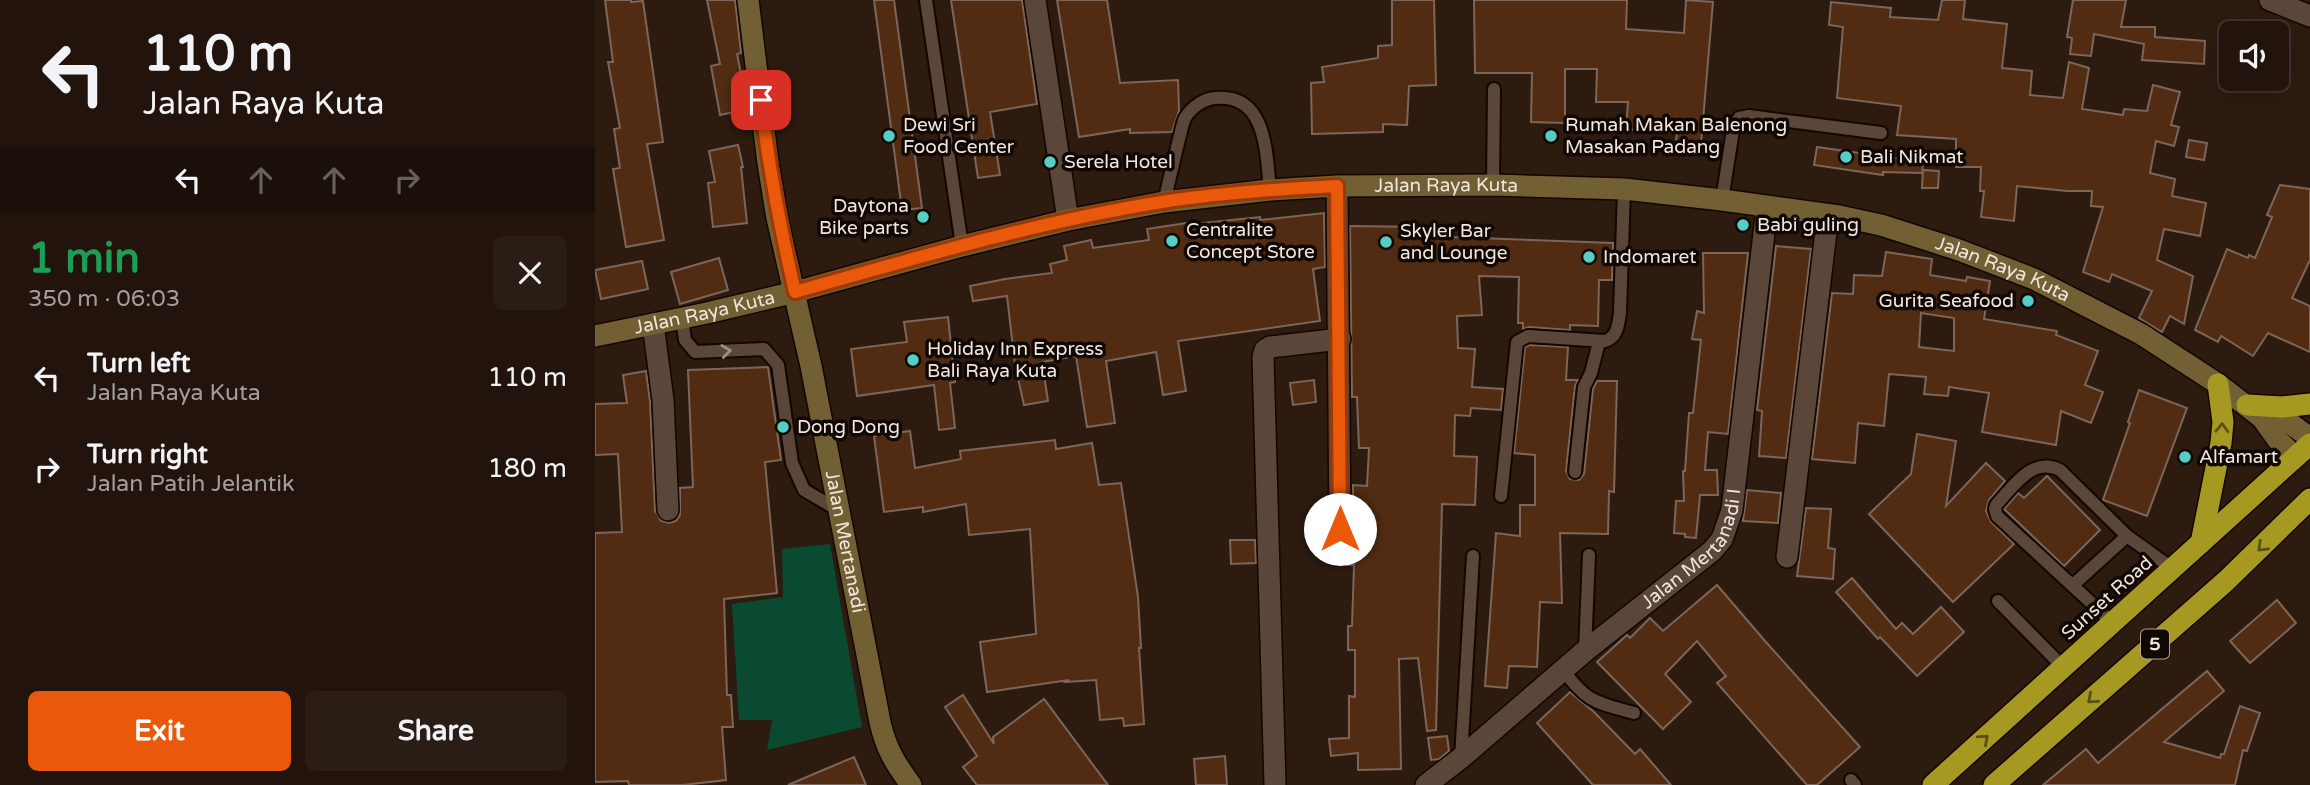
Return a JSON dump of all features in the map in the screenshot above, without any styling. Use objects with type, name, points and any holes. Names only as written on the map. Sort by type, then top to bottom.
[{"type":"highway","points":[[2201,543],[2221,443],[2223,422],[2218,384]]},
{"type":"highway","points":[[2254,412],[2310,404]]},
{"type":"highway","name":"Sunset Road","points":[[1933,785],[2201,543],[2305,456]]},
{"type":"highway","name":"5","points":[[1994,785],[2226,581],[2310,499]]},
{"type":"main road","name":"Jalan Mertanadi","points":[[748,0],[777,218],[811,366],[885,744],[893,761],[911,785]]},
{"type":"main road","name":"Jalan Raya Kuta","points":[[595,336],[795,292],[1067,220],[1164,202],[1270,190],[1337,186],[1493,185],[1624,189],[1722,200],[1881,225],[2035,279],[2141,334],[2218,384],[2254,412],[2277,439],[2305,456]]},
{"type":"main road","name":"Jalan Raya Kuta","points":[[2254,412],[2291,424],[2310,438]]},
{"type":"street","points":[[1035,0],[1067,220]]},
{"type":"street","points":[[2270,0],[2310,16]]},
{"type":"street","points":[[1337,186],[1340,529]]},
{"type":"street","name":"Jalan Mertanadi I","points":[[1426,785],[1585,651],[1712,551],[1722,539],[1732,510],[1767,207]]},
{"type":"street","points":[[1787,557],[1828,215]]},
{"type":"street","points":[[653,324],[663,400],[668,510]]},
{"type":"street","points":[[1275,785],[1263,357],[1265,350],[1270,347],[1340,339]]},
{"type":"lane","points":[[926,0],[962,246]]},
{"type":"lane","points":[[1493,185],[1494,89]]},
{"type":"lane","points":[[1164,202],[1184,119],[1200,102],[1209,98],[1237,99],[1254,113],[1265,149],[1270,190]]},
{"type":"lane","points":[[1722,200],[1733,130],[1739,118],[1749,116],[1881,133]]},
{"type":"lane","points":[[1501,496],[1517,342],[1528,336],[1599,342],[1610,340],[1614,335],[1620,313],[1624,189]]},
{"type":"lane","points":[[682,318],[685,340],[695,352],[765,349],[778,365],[792,463],[804,490],[838,510]]},
{"type":"lane","points":[[1575,472],[1584,387],[1591,373],[1599,342]]},
{"type":"lane","points":[[2113,623],[1996,513],[1996,505],[2026,472],[2043,466],[2060,471],[2127,536],[2173,569]]},
{"type":"lane","points":[[2073,585],[2127,536]]},
{"type":"lane","points":[[1585,651],[1589,555]]},
{"type":"lane","points":[[1461,758],[1473,556]]},
{"type":"lane","points":[[1998,601],[2063,667]]},
{"type":"lane","points":[[1563,670],[1578,690],[1588,698],[1634,713]]},
{"type":"green space","points":[[830,544],[862,727],[767,750],[772,720],[739,720],[732,604],[783,597],[782,549]]},
{"type":"building","points":[[605,0],[643,1],[663,142],[647,144],[664,240],[626,247],[613,169],[620,168],[614,129],[620,128],[608,62],[613,62]]},
{"type":"building","points":[[707,0],[735,0],[741,53],[737,54],[748,109],[720,115],[711,66],[720,64]]},
{"type":"building","points":[[874,0],[894,0],[922,208],[902,210]]},
{"type":"building","points":[[951,0],[1022,0],[1037,104],[990,112],[1000,175],[978,178]]},
{"type":"building","points":[[1057,0],[1107,0],[1120,83],[1178,80],[1179,111],[1172,132],[1130,133],[1130,129],[1079,137]]},
{"type":"building","points":[[1392,0],[1434,0],[1436,85],[1409,86],[1407,125],[1383,124],[1383,132],[1312,134],[1311,83],[1324,82],[1322,67],[1378,58],[1378,46],[1392,45]]},
{"type":"building","points":[[1474,0],[1627,0],[1626,29],[1684,33],[1686,0],[1713,2],[1701,144],[1676,141],[1677,133],[1626,129],[1628,102],[1596,102],[1597,69],[1565,69],[1565,123],[1531,122],[1532,73],[1475,73]]},
{"type":"building","points":[[1942,0],[1965,0],[1963,19],[2007,24],[2002,68],[2032,71],[2030,95],[2063,98],[2069,62],[2089,68],[2082,109],[2123,115],[2124,109],[2147,111],[2153,85],[2180,92],[2171,125],[2179,127],[2174,146],[2156,141],[2150,173],[2175,179],[2172,196],[2206,203],[2200,236],[2164,229],[2157,260],[2193,276],[2184,324],[2170,316],[2162,332],[2139,318],[2152,291],[2112,274],[2109,282],[2083,272],[2103,207],[2091,206],[2092,191],[2017,186],[2014,221],[1981,217],[1984,191],[1980,191],[1981,167],[1956,167],[1956,139],[1897,135],[1901,106],[1837,98],[1843,27],[1829,25],[1831,2],[1891,8],[1890,17],[1938,20]]},
{"type":"building","points":[[2073,0],[2126,0],[2121,27],[2155,27],[2155,37],[2205,41],[2204,64],[2142,60],[2144,44],[2094,34],[2091,56],[2070,54],[2072,38],[2067,37]]},
{"type":"building","points":[[2189,140],[2207,143],[2204,160],[2186,157]]},
{"type":"building","points":[[738,145],[743,167],[747,223],[713,227],[708,183],[715,182],[709,151]]},
{"type":"building","points":[[1817,147],[1923,162],[1922,173],[1883,172],[1883,175],[1814,165]]},
{"type":"building","points":[[1923,170],[1939,171],[1938,188],[1922,188]]},
{"type":"building","points":[[2280,185],[2310,189],[2310,260],[2292,298],[2310,306],[2310,352],[2268,333],[2253,356],[2221,336],[2218,342],[2195,330],[2227,249],[2248,258],[2249,255],[2255,258],[2272,217],[2267,215]]},
{"type":"building","points":[[1324,213],[1325,267],[1313,269],[1320,321],[1178,341],[1186,391],[1163,395],[1156,352],[1106,361],[1115,423],[1087,427],[1076,356],[1042,362],[1048,401],[1024,405],[1015,365],[1007,296],[973,301],[970,286],[1052,273],[1050,264],[1067,260],[1064,246],[1091,240],[1093,248],[1149,240],[1147,229],[1193,222],[1260,217],[1260,220]]},
{"type":"building","points":[[1350,226],[1424,227],[1424,236],[1613,243],[1612,280],[1599,280],[1598,326],[1570,325],[1570,330],[1529,327],[1523,329],[1523,323],[1518,323],[1519,277],[1479,276],[1482,315],[1457,316],[1458,348],[1475,349],[1472,387],[1503,389],[1501,410],[1471,408],[1470,416],[1455,415],[1454,456],[1477,457],[1475,505],[1442,504],[1436,730],[1427,731],[1418,658],[1399,659],[1401,769],[1358,770],[1358,753],[1331,756],[1329,739],[1349,738],[1349,696],[1355,697],[1355,650],[1348,650],[1348,626],[1352,626],[1354,565],[1347,565],[1347,540],[1353,530],[1353,485],[1367,486],[1369,448],[1359,448],[1357,397],[1352,397]]},
{"type":"building","points":[[1776,246],[1811,249],[1786,458],[1759,456],[1762,411],[1757,410]]},
{"type":"building","points":[[1886,252],[1932,259],[1930,275],[1966,281],[1967,277],[1990,281],[1984,319],[2057,331],[2056,335],[2098,351],[2085,385],[2103,392],[2091,423],[2061,411],[2056,445],[1982,432],[1989,393],[1949,387],[1948,396],[1924,394],[1926,377],[1889,374],[1884,426],[1858,423],[1855,463],[1812,459],[1832,293],[1853,294],[1854,275],[1882,276]],"holes":[[[1921,313],[1954,318],[1954,351],[1919,347]]]},
{"type":"building","points":[[1703,253],[1748,253],[1728,434],[1708,432],[1705,470],[1717,470],[1718,495],[1700,495],[1696,538],[1674,533],[1676,501],[1684,501],[1683,471],[1689,413],[1693,413],[1701,340],[1692,339],[1697,311],[1704,313]]},
{"type":"building","points":[[719,258],[728,290],[680,304],[671,272]]},
{"type":"building","points":[[642,261],[648,289],[601,299],[595,270]]},
{"type":"building","points":[[948,317],[955,382],[950,383],[955,428],[939,430],[934,385],[857,396],[851,349],[907,342],[904,322]]},
{"type":"building","points":[[1525,347],[1568,347],[1566,380],[1578,380],[1575,386],[1566,471],[1570,479],[1579,480],[1584,474],[1593,389],[1597,381],[1617,381],[1614,492],[1609,491],[1608,534],[1560,533],[1562,603],[1540,602],[1537,667],[1509,666],[1507,688],[1485,686],[1496,533],[1520,536],[1520,505],[1535,505],[1535,455],[1514,453]]},
{"type":"building","points":[[768,367],[781,460],[765,462],[777,593],[724,599],[727,695],[731,695],[733,727],[722,727],[726,780],[683,785],[629,785],[628,781],[595,782],[595,533],[622,532],[618,454],[595,455],[595,404],[627,403],[623,375],[646,371],[655,511],[661,521],[669,523],[676,521],[680,515],[680,488],[693,487],[688,370]]},
{"type":"building","points":[[1314,380],[1316,402],[1293,405],[1290,383]]},
{"type":"building","points":[[2139,390],[2187,408],[2147,516],[2103,500]]},
{"type":"building","points":[[910,431],[915,468],[961,459],[960,451],[1055,440],[1056,449],[1092,443],[1099,485],[1121,483],[1138,597],[1144,724],[1124,726],[1123,718],[1100,720],[1096,680],[1066,682],[1069,680],[987,692],[980,642],[1036,634],[1030,529],[969,535],[966,504],[923,512],[923,507],[884,512],[874,436]]},
{"type":"building","points":[[1917,434],[1956,441],[1946,506],[1986,463],[2005,481],[1989,500],[1986,511],[1991,522],[2014,544],[1953,602],[1869,514],[1911,474]]},
{"type":"building","points":[[2047,476],[2100,530],[2064,566],[2004,509],[2018,493],[2024,498]]},
{"type":"building","points":[[1747,490],[1781,493],[1778,523],[1743,521]]},
{"type":"building","points":[[1806,508],[1831,509],[1828,548],[1835,549],[1833,579],[1797,576]]},
{"type":"building","points":[[1230,540],[1255,540],[1256,563],[1231,564]]},
{"type":"building","points":[[1852,578],[1896,629],[1902,623],[1913,634],[1941,607],[1964,632],[1917,676],[1880,637],[1878,639],[1836,592]]},
{"type":"building","points":[[1717,585],[1860,747],[1817,785],[1807,785],[1717,683],[1726,676],[1697,641],[1665,674],[1691,702],[1663,729],[1597,662],[1627,635],[1630,638],[1650,618],[1663,631]]},
{"type":"building","points":[[2277,600],[2296,623],[2250,663],[2230,641]]},
{"type":"building","points":[[2207,671],[2224,691],[2164,742],[2220,758],[2221,754],[2224,754],[2240,706],[2260,713],[2247,751],[2243,750],[2235,785],[2043,785],[2086,749],[2098,763]]},
{"type":"building","points":[[1570,692],[1635,754],[1640,749],[1671,785],[1593,785],[1537,723]]},
{"type":"building","points":[[963,695],[994,744],[993,737],[1044,699],[1108,785],[977,785],[963,767],[977,756],[945,707]]},
{"type":"building","points":[[1447,736],[1449,751],[1439,759],[1431,760],[1428,738]]},
{"type":"building","points":[[1225,756],[1227,785],[1196,785],[1194,759]]},
{"type":"building","points":[[854,757],[866,785],[788,785],[828,768]]},
{"type":"place","name":"Dewi Sri Food Center","points":[[889,136]]},
{"type":"place","name":"Rumah Makan Balenong Masakan Padang","points":[[1551,136]]},
{"type":"place","name":"Bali Nikmat","points":[[1846,157]]},
{"type":"place","name":"Serela Hotel","points":[[1050,162]]},
{"type":"place","name":"Daytona Bike parts","points":[[923,217]]},
{"type":"place","name":"Babi guling","points":[[1743,225]]},
{"type":"place","name":"Centralite Concept Store","points":[[1172,241]]},
{"type":"place","name":"Skyler Bar and Lounge","points":[[1386,242]]},
{"type":"place","name":"Indomaret","points":[[1589,257]]},
{"type":"place","name":"Gurita Seafood","points":[[2028,301]]},
{"type":"place","name":"Holiday Inn Express Bali Raya Kuta","points":[[913,360]]},
{"type":"place","name":"Dong Dong","points":[[783,427]]},
{"type":"place","name":"Alfamart","points":[[2185,457]]},
{"type":"route","points":[[761,100],[777,218],[795,292],[1067,220],[1164,202],[1270,190],[1337,186],[1341,390],[1340,529]]}]
